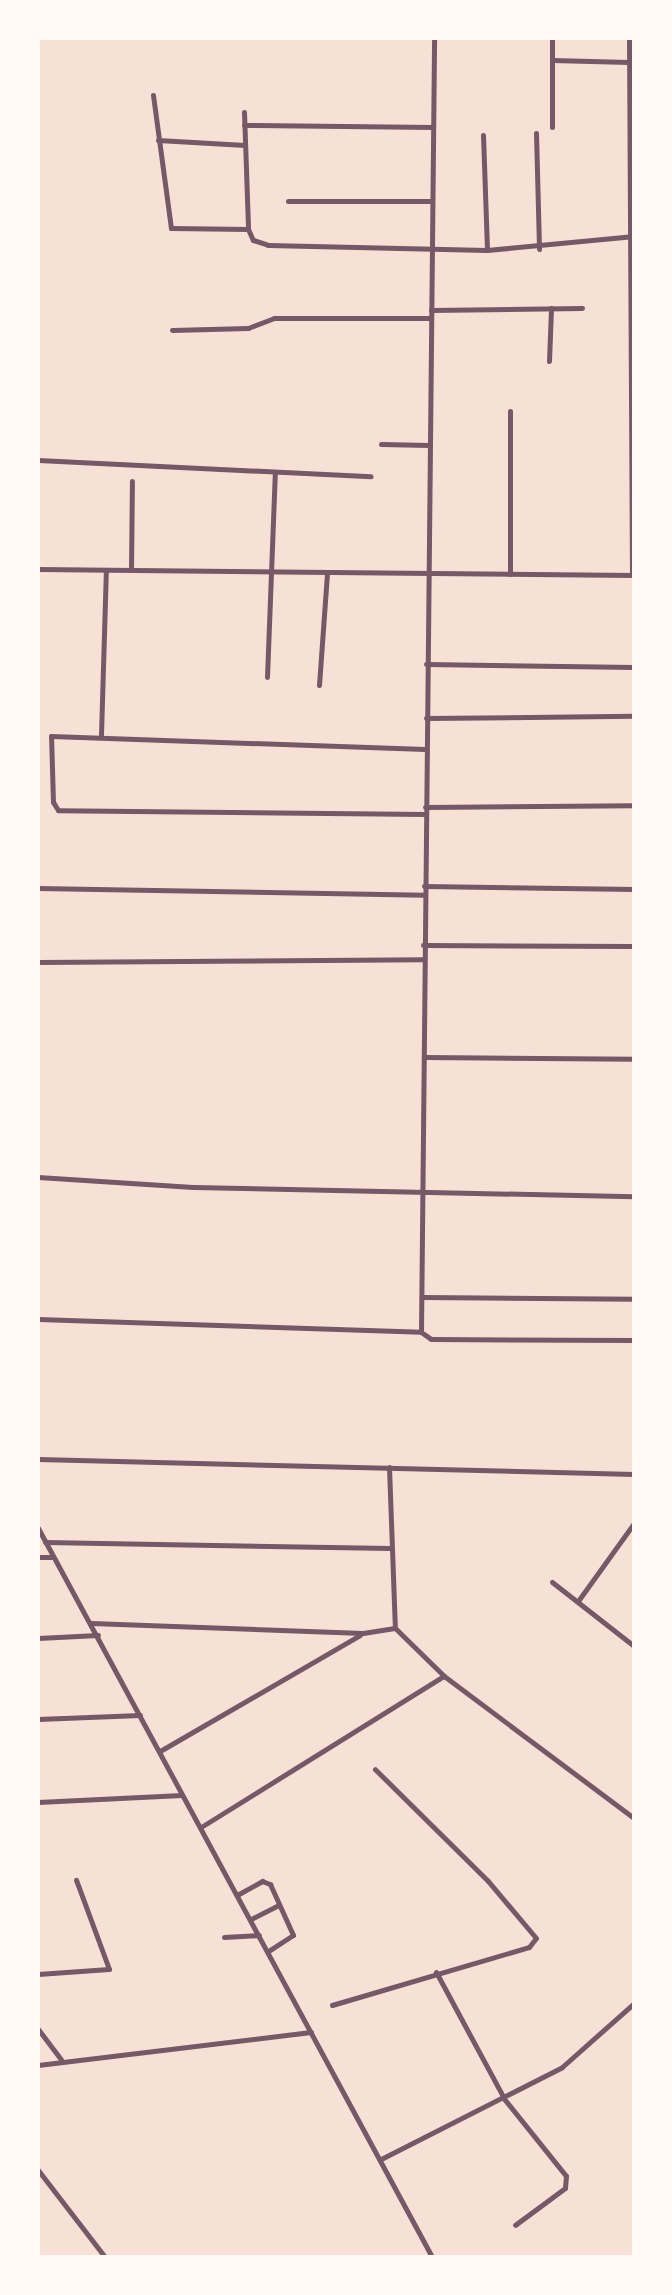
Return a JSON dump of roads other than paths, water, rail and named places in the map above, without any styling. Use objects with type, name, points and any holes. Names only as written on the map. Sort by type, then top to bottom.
[{"type":"street","points":[[421,1332],[434,38]]},
{"type":"street","points":[[552,38],[552,127]]},
{"type":"street","points":[[38,569],[633,575],[629,38]]},
{"type":"street","points":[[552,60],[629,62]]},
{"type":"street","points":[[153,95],[171,228],[248,229]]},
{"type":"street","points":[[244,112],[248,229],[253,240],[268,245],[539,249],[632,236]]},
{"type":"street","points":[[244,125],[433,127]]},
{"type":"street","points":[[536,133],[539,249]]},
{"type":"street","points":[[483,135],[487,250]]},
{"type":"street","points":[[158,140],[245,145]]},
{"type":"street","points":[[288,201],[432,201]]},
{"type":"street","points":[[549,361],[551,308]]},
{"type":"street","points":[[431,310],[582,308]]},
{"type":"street","points":[[172,330],[248,328],[274,318],[431,318]]},
{"type":"street","points":[[510,411],[510,574]]},
{"type":"street","points":[[381,444],[429,445]]},
{"type":"street","points":[[38,460],[371,476]]},
{"type":"street","points":[[267,677],[275,472]]},
{"type":"street","points":[[131,570],[132,481]]},
{"type":"street","points":[[101,735],[106,570]]},
{"type":"street","points":[[319,685],[327,573]]},
{"type":"street","points":[[426,664],[634,667]]},
{"type":"street","points":[[426,718],[634,716]]},
{"type":"street","points":[[425,749],[101,735],[51,736],[56,809],[425,811],[634,805]]},
{"type":"street","points":[[424,886],[634,889]]},
{"type":"street","points":[[38,888],[424,895]]},
{"type":"street","points":[[423,945],[634,946]]},
{"type":"street","points":[[38,962],[423,959]]},
{"type":"street","points":[[424,1057],[634,1059]]},
{"type":"street","points":[[38,1177],[193,1187],[634,1196]]},
{"type":"street","points":[[422,1297],[634,1299]]},
{"type":"street","points":[[38,1319],[421,1332],[431,1339],[634,1340]]},
{"type":"street","points":[[38,1459],[634,1474]]},
{"type":"street","points":[[389,1467],[395,1628],[444,1676],[634,1818]]},
{"type":"street","points":[[578,1601],[634,1523]]},
{"type":"street","points":[[38,1528],[99,1635],[432,2257]]},
{"type":"street","points":[[628,1534],[634,1539]]},
{"type":"street","points":[[45,1542],[390,1548]]},
{"type":"street","points":[[38,1557],[53,1557]]},
{"type":"street","points":[[552,1582],[634,1646]]},
{"type":"street","points":[[91,1623],[363,1633],[395,1628]]},
{"type":"street","points":[[160,1751],[363,1633]]},
{"type":"street","points":[[38,1638],[99,1635]]},
{"type":"street","points":[[201,1827],[444,1676]]},
{"type":"street","points":[[38,1719],[140,1715]]},
{"type":"street","points":[[332,2005],[529,1947],[536,1938],[488,1881],[375,1769]]},
{"type":"street","points":[[38,1802],[182,1795]]},
{"type":"street","points":[[38,1974],[109,1969],[76,1880]]},
{"type":"street","points":[[237,1895],[266,1881],[293,1935],[268,1951]]},
{"type":"street","points":[[251,1919],[279,1905]]},
{"type":"street","points":[[224,1937],[259,1935]]},
{"type":"street","points":[[436,1972],[505,2100],[569,2183],[515,2225]]},
{"type":"street","points":[[381,2159],[505,2100],[562,2067],[633,2005]]},
{"type":"street","points":[[38,2029],[61,2059]]},
{"type":"street","points":[[38,2065],[61,2059],[170,2052],[311,2032]]},
{"type":"street","points":[[38,2170],[105,2257]]}]
